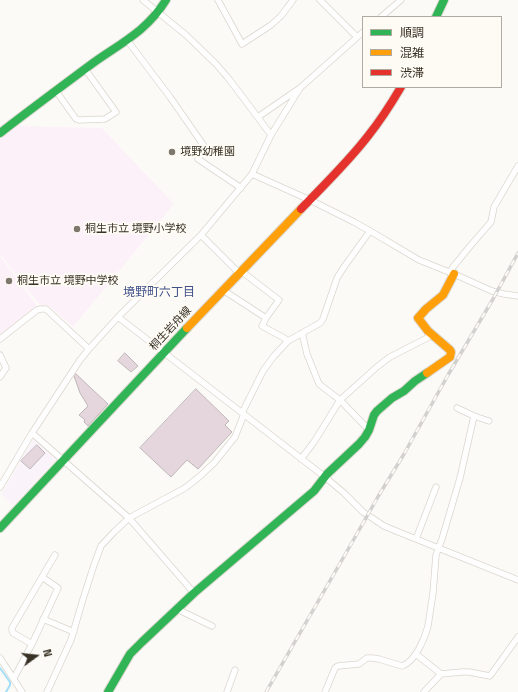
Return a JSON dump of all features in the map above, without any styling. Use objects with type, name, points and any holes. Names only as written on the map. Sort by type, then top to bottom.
[{"type":"street","points":[[144,0],[186,34],[216,64],[271,135]]},
{"type":"street","points":[[0,133],[56,90],[127,40],[148,23],[166,0]]},
{"type":"street","points":[[218,0],[242,44],[271,25],[281,16],[293,0]]},
{"type":"street","points":[[320,0],[357,37]]},
{"type":"street","points":[[382,16],[401,0]]},
{"type":"street","points":[[436,16],[444,0]]},
{"type":"street","points":[[258,117],[300,88],[362,33]]},
{"type":"street","points":[[127,40],[170,97],[204,146],[198,159],[241,188]]},
{"type":"street","points":[[56,90],[76,119],[105,119],[116,112],[85,69]]},
{"type":"street","points":[[0,488],[32,433],[80,360],[118,317],[201,235],[252,174],[271,135],[300,88]]},
{"type":"street","name":"桐生岩舟線","points":[[0,528],[240,272],[358,149],[386,111],[400,88]]},
{"type":"street","points":[[108,692],[130,654],[194,593],[314,491],[325,477],[360,444],[366,437],[374,415],[377,411],[392,398],[404,392],[414,381],[450,357],[450,350],[430,334],[418,318],[426,309],[443,296],[452,274],[453,267],[470,245],[491,222],[494,206],[518,166]]},
{"type":"street","points":[[252,174],[310,200],[370,230],[419,260],[492,291],[518,296]]},
{"type":"street","points":[[47,692],[72,640],[94,564],[101,546],[129,518],[185,488],[214,462],[235,436],[243,414],[263,371],[274,356],[288,341],[320,323],[323,319],[337,278],[370,230]]},
{"type":"street","points":[[201,235],[240,272],[279,300],[262,326],[288,341]]},
{"type":"street","points":[[223,290],[266,318]]},
{"type":"street","points":[[0,340],[41,308],[46,309],[90,348]]},
{"type":"street","points":[[118,317],[325,477],[363,512],[376,521],[384,526],[518,580]]},
{"type":"street","points":[[302,333],[307,354],[319,384],[340,400],[369,430]]},
{"type":"street","points":[[301,459],[314,442],[340,400],[390,357],[427,338],[430,334]]},
{"type":"street","points":[[0,355],[6,368],[0,377]]},
{"type":"street","points":[[457,408],[489,421]]},
{"type":"street","points":[[325,692],[335,668],[338,666],[359,664],[367,658],[372,658],[402,666],[409,663],[416,654],[428,626],[436,555],[460,478],[474,416]]},
{"type":"street","points":[[32,433],[129,518],[194,593]]},
{"type":"street","points":[[0,474],[6,478]]},
{"type":"street","points":[[416,539],[436,487]]},
{"type":"street","points":[[32,644],[13,633],[12,628],[55,555]]},
{"type":"street","points":[[14,678],[32,644],[58,588],[42,577]]},
{"type":"street","points":[[177,609],[212,626]]},
{"type":"street","points":[[43,619],[74,632]]},
{"type":"street","points":[[424,692],[440,674],[469,672],[490,676],[518,637]]},
{"type":"street","points":[[416,654],[440,674]]},
{"type":"street","points":[[0,658],[22,692]]},
{"type":"street","points":[[227,692],[235,670]]},
{"type":"shaded area","name":"桐生市立 境野小学校","points":[[19,125],[102,128],[174,204],[73,327],[49,306],[39,304],[0,254],[0,139]]},
{"type":"shaded area","name":"桐生市立 境野中学校","points":[[0,256],[37,306],[0,334]]},
{"type":"shaded area","points":[[34,438],[56,457],[56,459],[13,506],[1,494]]},
{"type":"building","points":[[125,353],[138,366],[131,372],[118,361]]},
{"type":"building","points":[[76,374],[108,404],[88,426],[84,422],[85,420],[79,415],[88,406],[80,393],[74,376]]},
{"type":"building","points":[[196,389],[229,421],[225,425],[232,432],[198,469],[187,460],[171,477],[140,448]]},
{"type":"building","points":[[37,445],[45,453],[30,469],[21,461]]},
{"type":"waterway","points":[[0,668],[10,682],[6,692]]},
{"type":"railway","points":[[266,692],[493,299],[518,253]]},
{"type":"traffic: fast","points":[[0,133],[93,63],[133,36],[151,20],[166,0]]},
{"type":"traffic: fast","points":[[436,16],[444,0]]},
{"type":"traffic: fast","points":[[0,528],[187,328]]},
{"type":"traffic: fast","points":[[108,692],[130,654],[194,593],[314,491],[327,474],[365,437],[377,411],[392,398],[404,391],[427,373]]},
{"type":"traffic: slow","points":[[187,328],[301,209]]},
{"type":"traffic: slow","points":[[427,373],[450,357],[451,352],[428,331],[418,318],[426,309],[443,295],[454,274]]},
{"type":"traffic: jam","points":[[301,209],[360,146],[381,118],[400,88]]},
{"type":"place","name":"境野幼稚園","points":[[172,152]]},
{"type":"place","name":"桐生市立 境野小学校","points":[[77,229]]},
{"type":"place","name":"桐生市立 境野中学校","points":[[9,281]]},
{"type":"district","name":"境野町六丁目","points":[[159,293]]}]
